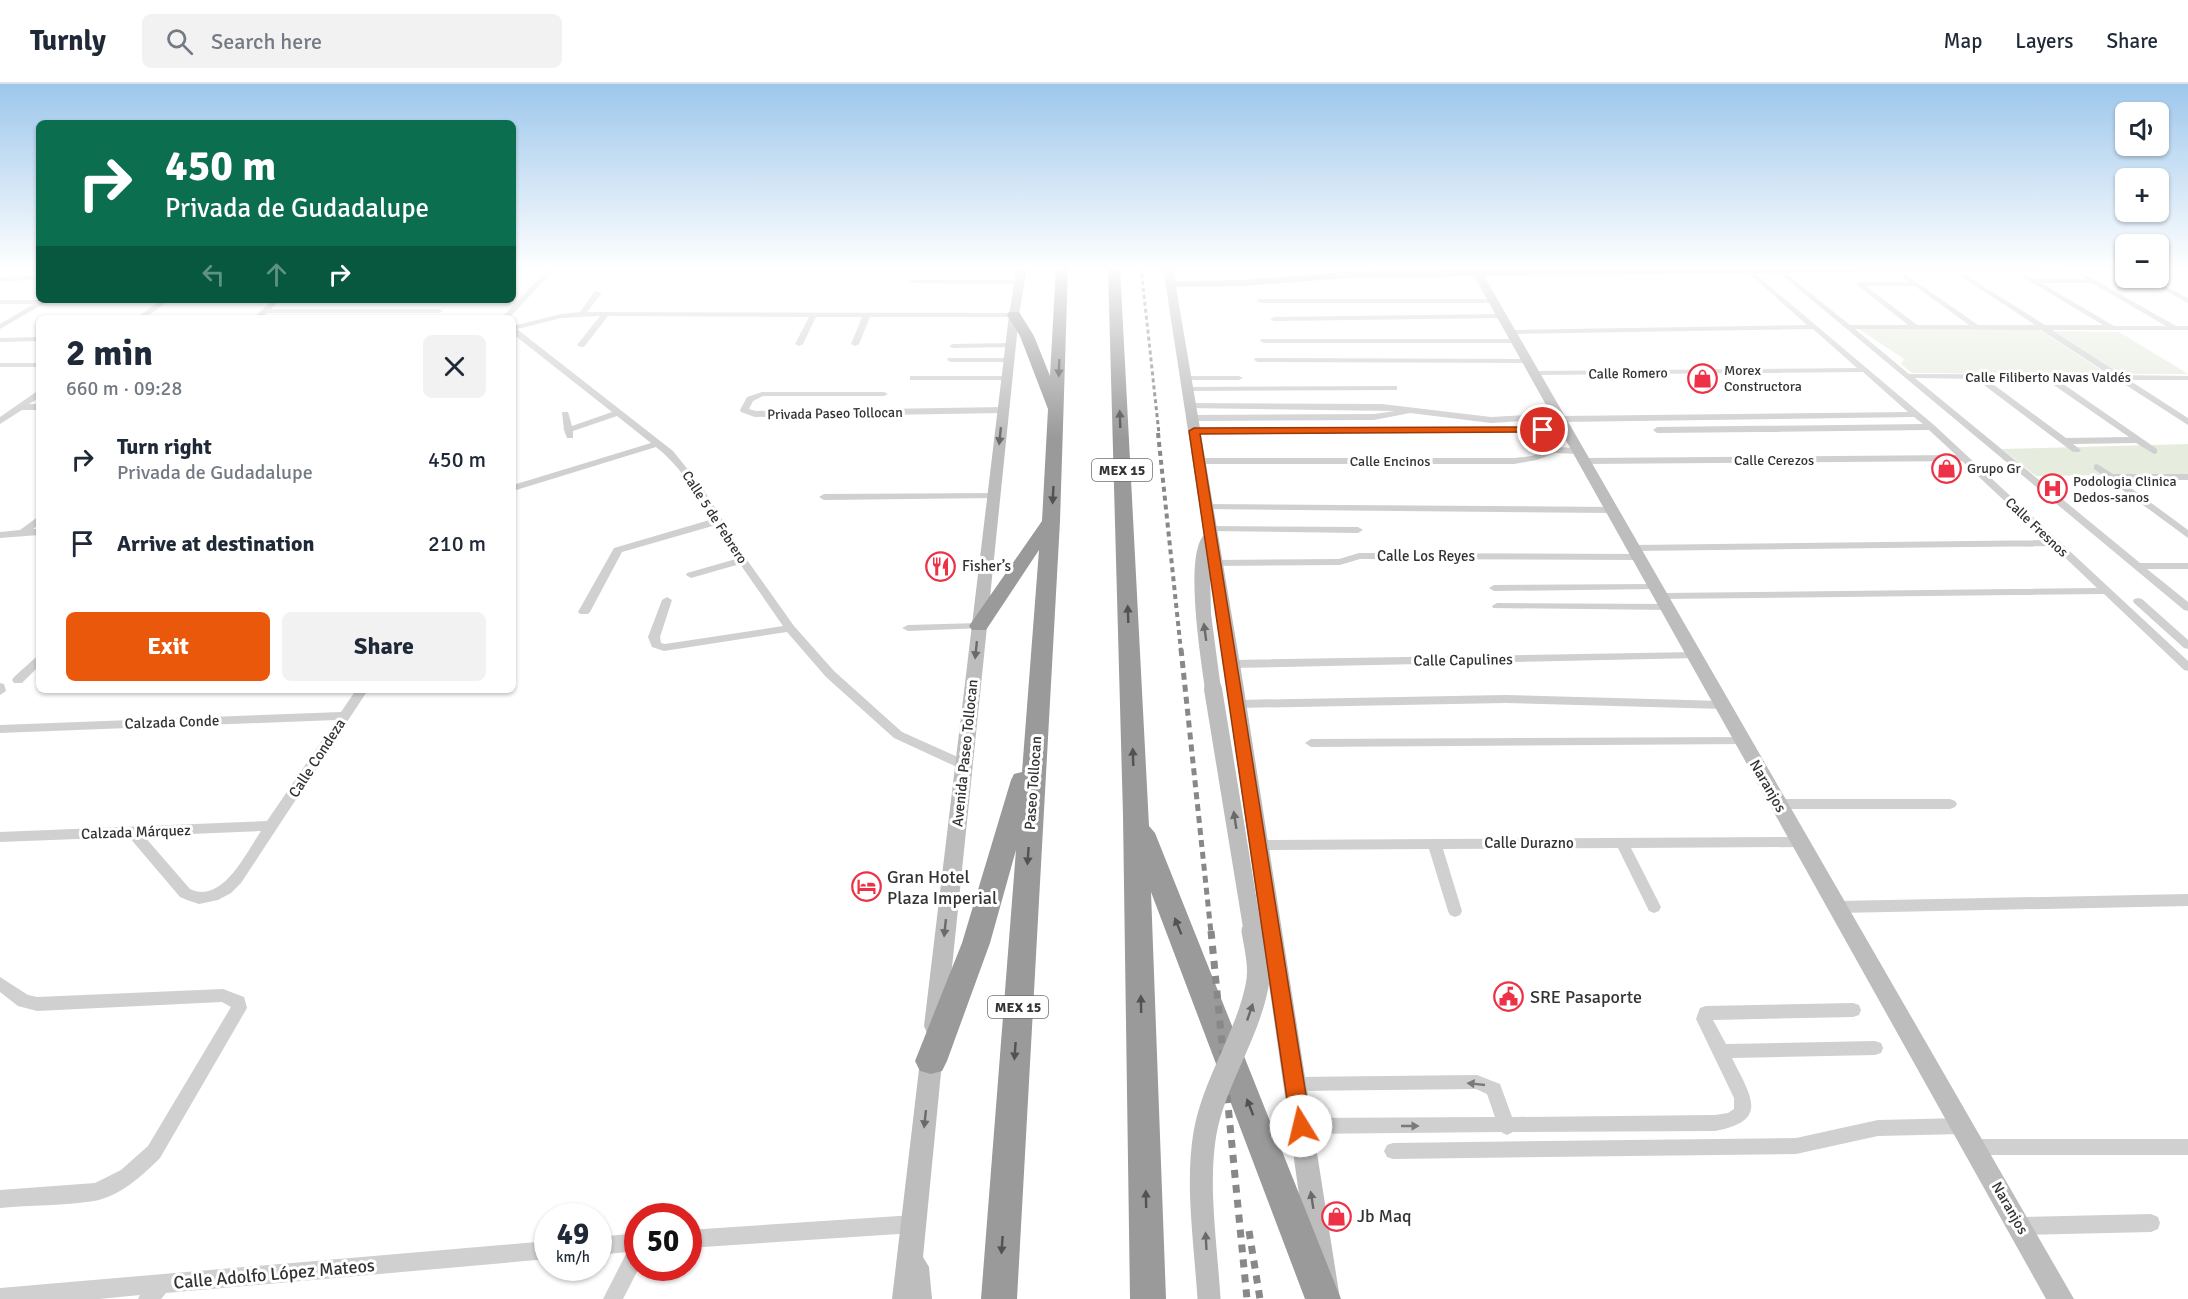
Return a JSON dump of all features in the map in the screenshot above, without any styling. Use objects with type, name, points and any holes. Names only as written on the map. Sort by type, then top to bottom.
[{"type":"highway","points":[[1019,324],[1027,336],[1057,416]]},
{"type":"highway","name":"Paseo Tollocan","points":[[999,1299],[1051,521],[1060,324]]},
{"type":"highway","name":"MEX 15","points":[[1116,324],[1136,815],[1148,1299]]},
{"type":"highway","points":[[979,626],[1015,570],[1051,521]]},
{"type":"highway","points":[[931,1061],[976,943],[1012,823],[1038,714]]},
{"type":"highway","points":[[1136,815],[1325,1299]]},
{"type":"main road","name":"Avenida Paseo Tollocan","points":[[905,1299],[1013,324]]},
{"type":"main road","points":[[1176,324],[1232,664],[1325,1299]]},
{"type":"main road","name":"Naranjos","points":[[1506,324],[2061,1299]]},
{"type":"main road","points":[[1209,1299],[1202,1165],[1205,1133],[1212,1107],[1250,1012],[1258,984],[1257,955],[1214,690],[1200,579],[1210,530]]},
{"type":"main road","name":"Avenida Paseo Tollocan","points":[[914,1232],[919,1299]]},
{"type":"street","points":[[516,328],[533,324]]},
{"type":"street","points":[[581,345],[598,324]]},
{"type":"street","points":[[799,344],[809,324]]},
{"type":"street","points":[[855,344],[863,324]]},
{"type":"street","name":"Calle Fresnos","points":[[1811,324],[1931,427],[2188,667]]},
{"type":"street","points":[[1843,324],[2188,608]]},
{"type":"street","points":[[1911,324],[1915,327]]},
{"type":"street","points":[[1971,324],[1976,327]]},
{"type":"street","points":[[2036,324],[2188,422]]},
{"type":"street","points":[[2106,324],[2113,328]]},
{"type":"street","points":[[2168,324],[2176,328]]},
{"type":"street","points":[[1264,341],[1815,327]]},
{"type":"street","points":[[1847,327],[2188,328]]},
{"type":"street","name":"Calle 5 de Febrero","points":[[516,331],[658,443],[680,464],[742,560],[790,628],[830,675],[883,723],[915,745],[964,765]]},
{"type":"street","points":[[0,340],[36,339]]},
{"type":"street","points":[[953,346],[1010,352]]},
{"type":"street","points":[[951,360],[1010,352]]},
{"type":"street","name":"Calle Romero","points":[[1258,360],[1532,367],[1864,370]]},
{"type":"street","points":[[0,365],[36,365]]},
{"type":"street","name":"Calle Filiberto Navas Valdés","points":[[1908,376],[2188,378]]},
{"type":"street","points":[[1977,376],[2076,450]]},
{"type":"street","points":[[2047,377],[2154,451]]},
{"type":"street","points":[[913,378],[1007,378]]},
{"type":"street","points":[[1186,383],[1239,378]]},
{"type":"street","points":[[1186,383],[1394,388]]},
{"type":"street","name":"Privada Paseo Tollocan","points":[[884,394],[758,395],[750,399],[744,410],[755,414],[1003,410]]},
{"type":"street","points":[[0,421],[36,396]]},
{"type":"street","points":[[21,407],[36,406]]},
{"type":"street","points":[[565,414],[569,434],[619,412]]},
{"type":"street","points":[[1191,412],[1374,417],[1407,412],[1491,420],[1562,422]]},
{"type":"street","points":[[1194,431],[1916,414]]},
{"type":"street","points":[[1657,430],[1931,427]]},
{"type":"street","points":[[2062,441],[2139,440]]},
{"type":"street","points":[[516,487],[658,443]]},
{"type":"street","name":"Calle Encinos","points":[[1199,461],[1514,461],[1534,458],[1554,450],[1581,456]]},
{"type":"street","name":"Calle Cerezos","points":[[1581,456],[1965,458]]},
{"type":"street","points":[[2097,467],[2188,535]]},
{"type":"street","points":[[2177,468],[2188,477]]},
{"type":"street","points":[[2110,477],[2188,477]]},
{"type":"street","points":[[824,497],[994,496]]},
{"type":"street","points":[[1206,507],[1612,510]]},
{"type":"street","points":[[584,612],[618,550],[718,521]]},
{"type":"street","points":[[23,533],[36,522]]},
{"type":"street","points":[[1210,530],[1358,530]]},
{"type":"street","points":[[0,535],[36,532]]},
{"type":"street","name":"Calle Los Reyes","points":[[1215,563],[1340,562],[1359,556],[2054,543]]},
{"type":"street","points":[[691,574],[742,560]]},
{"type":"street","points":[[2138,566],[2188,566]]},
{"type":"street","points":[[1494,588],[1662,597]]},
{"type":"street","points":[[1497,606],[1662,597],[2104,591]]},
{"type":"street","points":[[668,600],[654,637],[656,645],[672,648],[790,628]]},
{"type":"street","points":[[2138,601],[2188,646]]},
{"type":"street","points":[[908,628],[979,626]]},
{"type":"street","name":"Calle Capulines","points":[[1232,664],[1695,656]]},
{"type":"street","points":[[18,680],[36,663]]},
{"type":"street","name":"Calle Condeza","points":[[133,832],[185,893],[191,897],[208,898],[231,886],[360,693]]},
{"type":"street","points":[[1238,704],[1505,699],[1723,705]]},
{"type":"street","name":"Calzada Conde","points":[[0,729],[344,716]]},
{"type":"street","points":[[1311,742],[1742,741]]},
{"type":"street","points":[[1778,804],[1950,804]]},
{"type":"street","name":"Calzada Márquez","points":[[0,837],[272,826]]},
{"type":"street","name":"Calle Durazno","points":[[1258,845],[1800,842]]},
{"type":"street","points":[[1622,843],[1654,908]]},
{"type":"street","points":[[1434,844],[1455,912]]},
{"type":"street","points":[[1839,907],[2188,900]]},
{"type":"street","points":[[0,983],[24,1001],[37,1004],[223,995],[233,998],[239,1008],[154,1152],[136,1171],[109,1188],[95,1192],[0,1199]]},
{"type":"street","points":[[1301,1126],[1507,1126],[1715,1123],[1732,1120],[1742,1113],[1743,1098],[1704,1019],[1706,1013],[1853,1010]]},
{"type":"street","points":[[1721,1051],[1875,1048]]},
{"type":"street","points":[[1294,1084],[1477,1082],[1494,1089],[1507,1126]]},
{"type":"street","points":[[1393,1151],[1796,1146],[1878,1128],[1962,1126]]},
{"type":"street","points":[[1974,1148],[2188,1147]]},
{"type":"street","points":[[2020,1226],[2151,1223]]},
{"type":"street","points":[[702,1239],[914,1232]]},
{"type":"street","name":"Calle Adolfo López Mateos","points":[[0,1298],[534,1251]]},
{"type":"street","points":[[613,1299],[624,1277]]},
{"type":"street","points":[[148,1299],[161,1284]]},
{"type":"shaded area","points":[[1859,329],[2040,330],[2107,374],[1912,373],[1901,364],[1904,359]]},
{"type":"shaded area","points":[[2054,331],[2119,332],[2188,374],[2121,374]]},
{"type":"shaded area","points":[[2188,444],[2188,474],[2036,476],[2002,449]]},
{"type":"railway","points":[[1147,324],[1159,434]]},
{"type":"railway","points":[[1158,433],[1181,651]]},
{"type":"railway","points":[[1181,649],[1211,933]]},
{"type":"railway","points":[[1211,931],[1247,1299]]},
{"type":"railway","points":[[1249,1231],[1260,1299]]},
{"type":"place","name":"Morex Constructora","points":[[1703,378]]},
{"type":"place","name":"Grupo Gr","points":[[1946,468]]},
{"type":"place","name":"Podologia Clinica Dedos-sanos","points":[[2052,489]]},
{"type":"place","name":"Fisher’s","points":[[941,566]]},
{"type":"place","name":"Gran Hotel Plaza Imperial","points":[[866,887]]},
{"type":"place","name":"SRE Pasaporte","points":[[1509,997]]},
{"type":"place","name":"Jb Maq","points":[[1336,1216]]},
{"type":"route","points":[[1301,1126],[1232,664],[1194,431],[1543,430]]}]
